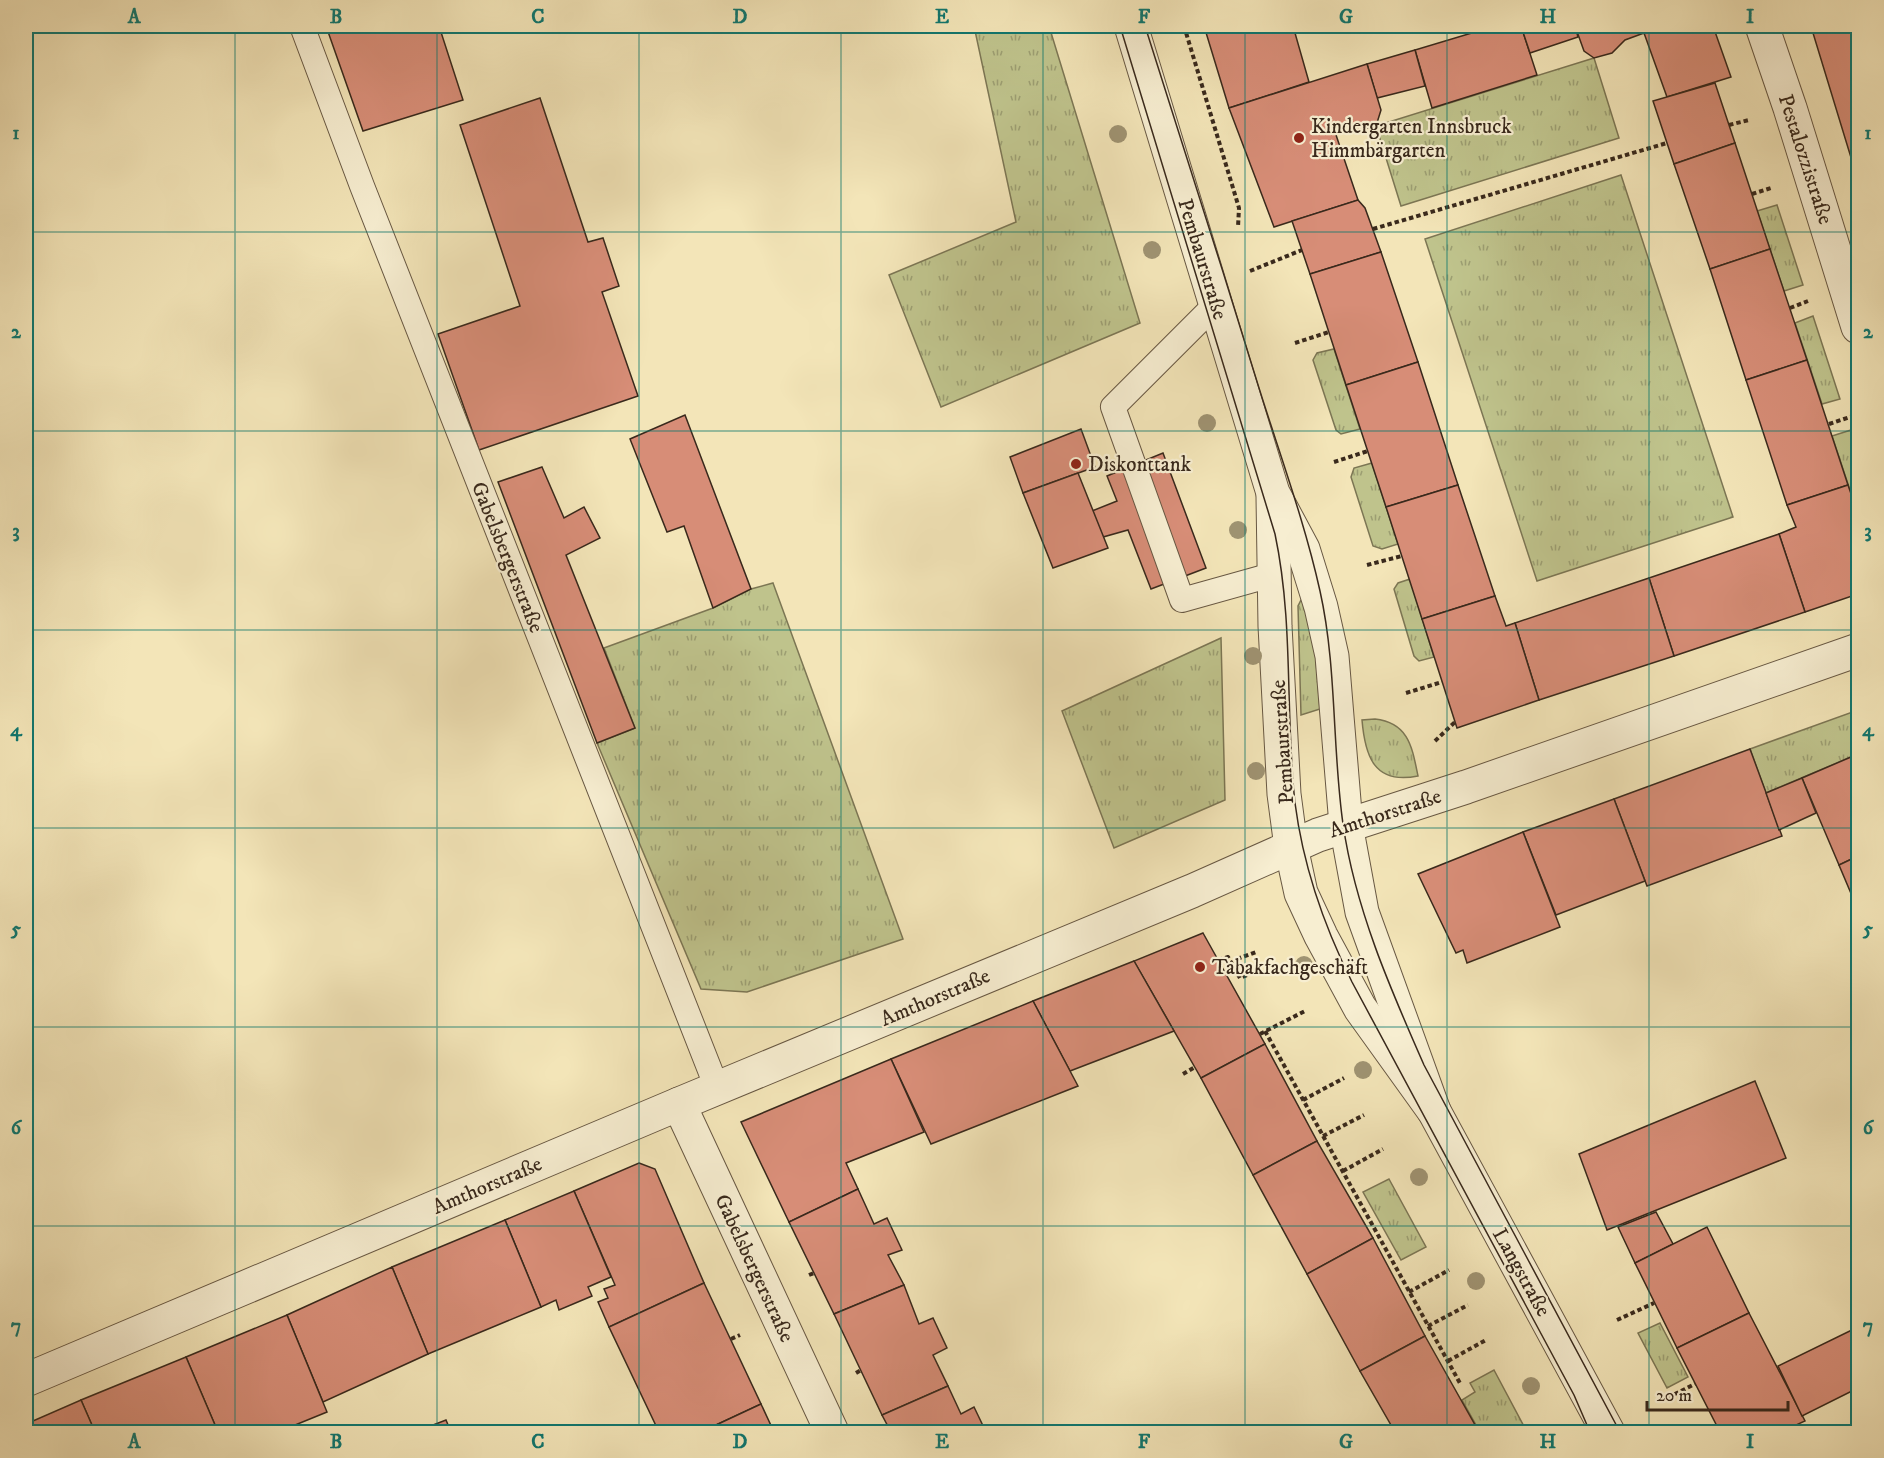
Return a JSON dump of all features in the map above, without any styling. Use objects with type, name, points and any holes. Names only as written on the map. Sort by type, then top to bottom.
[{"type":"street","name":"Pembaurstraße","points":[[1131,26],[1273,493],[1303,549],[1321,607],[1332,656],[1346,825]]},
{"type":"street","name":"Pestalozzistraße","points":[[1762,26],[1858,327]]},
{"type":"street","name":"Pembaurstraße","points":[[1273,493],[1281,736],[1284,794],[1291,847]]},
{"type":"street","name":"Amthorstraße","points":[[26,1380],[1346,825],[1466,787],[1858,650]]},
{"type":"street","name":"Langstraße","points":[[1346,825],[1362,912],[1434,1111]]},
{"type":"street","name":"Langstraße","points":[[1291,847],[1301,893],[1321,936],[1360,1008],[1434,1111],[1608,1432]]},
{"type":"street","name":"Gabelsbergerstraße","points":[[679,1104],[832,1432]]},
{"type":"lane","name":"Gabelsbergerstraße","points":[[302,26],[362,186],[717,1088]]},
{"type":"lane","points":[[1217,306],[1208,312],[1113,407],[1182,600],[1275,574]]},
{"type":"path","points":[[1184,26],[1239,208],[1237,234]]},
{"type":"path","points":[[1373,229],[1667,143]]},
{"type":"path","points":[[1752,194],[1778,186]]},
{"type":"path","points":[[1262,267],[1302,250]]},
{"type":"path","points":[[1790,308],[1815,300]]},
{"type":"path","points":[[1296,343],[1329,332]]},
{"type":"path","points":[[1829,424],[1853,416]]},
{"type":"path","points":[[1334,462],[1368,451]]},
{"type":"path","points":[[1367,565],[1402,556]]},
{"type":"path","points":[[1406,693],[1442,682]]},
{"type":"path","points":[[1435,741],[1455,722]]},
{"type":"path","points":[[1237,959],[1256,952]]},
{"type":"path","points":[[1218,960],[1228,957],[1240,978],[1263,968]]},
{"type":"path","points":[[1260,1034],[1305,1011]]},
{"type":"path","points":[[1265,1031],[1461,1384]]},
{"type":"path","points":[[1183,1074],[1195,1067]]},
{"type":"path","points":[[1303,1100],[1344,1078]]},
{"type":"path","points":[[1290,1089],[1296,1086]]},
{"type":"path","points":[[1323,1136],[1364,1115]]},
{"type":"path","points":[[1343,1171],[1383,1149]]},
{"type":"path","points":[[1343,1185],[1348,1182]]},
{"type":"path","points":[[1409,1292],[1449,1270]]},
{"type":"path","points":[[1395,1280],[1401,1277]]},
{"type":"path","points":[[1617,1320],[1654,1303]]},
{"type":"path","points":[[1428,1326],[1468,1305]]},
{"type":"path","points":[[731,1339],[740,1335]]},
{"type":"path","points":[[1448,1361],[1486,1340]]},
{"type":"path","points":[[1449,1378],[1455,1374]]},
{"type":"path","points":[[1661,1401],[1695,1384]]},
{"type":"green space","points":[[974,26],[1049,26],[1140,323],[941,407],[889,275],[1016,222]]},
{"type":"green space","points":[[1594,58],[1619,138],[1401,206],[1376,126]]},
{"type":"green space","points":[[1621,175],[1733,517],[1537,581],[1425,239]]},
{"type":"green space","points":[[1777,205],[1803,285],[1784,291],[1757,211]]},
{"type":"green space","points":[[1813,316],[1840,399],[1822,404],[1795,323]]},
{"type":"green space","points":[[1334,349],[1360,429],[1341,434],[1336,430],[1313,360],[1317,353]]},
{"type":"green space","points":[[1851,430],[1858,454],[1858,514],[1832,436]]},
{"type":"green space","points":[[1372,463],[1398,544],[1382,549],[1373,546],[1351,477],[1354,468]]},
{"type":"green space","points":[[1410,579],[1434,657],[1419,661],[1414,656],[1394,589],[1398,583]]},
{"type":"green space","points":[[773,583],[903,939],[747,992],[701,989],[597,743],[635,728],[604,648],[713,608],[751,589]]},
{"type":"green space","points":[[1301,600],[1306,600],[1313,624],[1320,709],[1301,715],[1298,606]]},
{"type":"green space","points":[[1221,638],[1225,800],[1114,848],[1062,711]]},
{"type":"green space","points":[[1858,710],[1858,754],[1766,793],[1750,749]]},
{"type":"green space","points":[[1362,720],[1386,721],[1402,731],[1411,746],[1418,776],[1403,778],[1391,776],[1382,772],[1375,765],[1369,756]]},
{"type":"green space","points":[[1389,1179],[1426,1247],[1401,1260],[1363,1192]]},
{"type":"green space","points":[[1660,1323],[1688,1377],[1667,1388],[1638,1333]]},
{"type":"green space","points":[[1494,1370],[1527,1432],[1480,1432],[1462,1400],[1475,1392],[1470,1383]]},
{"type":"building","points":[[326,26],[439,26],[463,100],[363,131]]},
{"type":"building","points":[[1204,26],[1293,26],[1309,82],[1229,108]]},
{"type":"building","points":[[1495,26],[1521,26],[1537,75],[1432,108],[1415,50]]},
{"type":"building","points":[[1521,26],[1575,26],[1578,37],[1530,53]]},
{"type":"building","points":[[1575,26],[1713,26],[1731,77],[1667,97],[1644,33],[1625,40],[1612,53],[1594,58],[1584,51]]},
{"type":"building","points":[[1836,26],[1858,26],[1858,173],[1856,174],[1813,33]]},
{"type":"building","points":[[1415,50],[1425,86],[1377,98],[1367,64]]},
{"type":"building","points":[[1367,64],[1381,110],[1376,126],[1356,131],[1345,123],[1333,126],[1358,200],[1274,227],[1229,108]]},
{"type":"building","points":[[1715,83],[1735,143],[1674,164],[1653,101]]},
{"type":"building","points":[[540,98],[588,242],[603,238],[619,286],[602,292],[638,396],[479,450],[438,334],[520,306],[460,125]]},
{"type":"building","points":[[1735,143],[1770,249],[1710,269],[1674,164]]},
{"type":"building","points":[[1358,200],[1365,208],[1381,252],[1310,274],[1292,221]]},
{"type":"building","points":[[1770,249],[1807,360],[1746,380],[1710,269]]},
{"type":"building","points":[[1381,252],[1418,362],[1346,385],[1310,274]]},
{"type":"building","points":[[1807,360],[1848,485],[1787,505],[1746,380]]},
{"type":"building","points":[[1418,362],[1458,485],[1386,507],[1346,385]]},
{"type":"building","points":[[685,415],[751,589],[713,608],[684,526],[667,532],[630,439]]},
{"type":"building","points":[[1081,429],[1095,467],[1023,493],[1010,457]]},
{"type":"building","points":[[1163,453],[1206,568],[1151,589],[1128,530],[1103,537],[1092,511],[1117,501],[1107,476]]},
{"type":"building","points":[[542,467],[564,518],[584,507],[600,538],[566,555],[635,728],[597,743],[498,482]]},
{"type":"building","points":[[1078,473],[1108,548],[1053,568],[1023,493]]},
{"type":"building","points":[[1458,485],[1495,596],[1422,619],[1386,507]]},
{"type":"building","points":[[1848,485],[1858,514],[1858,594],[1805,612],[1779,534],[1796,527],[1787,505]]},
{"type":"building","points":[[1779,534],[1805,612],[1674,656],[1649,578]]},
{"type":"building","points":[[1649,578],[1674,656],[1539,700],[1515,623]]},
{"type":"building","points":[[1495,596],[1506,626],[1515,623],[1539,700],[1457,728],[1422,619]]},
{"type":"building","points":[[1750,749],[1782,836],[1647,886],[1614,799]]},
{"type":"building","points":[[1858,754],[1858,856],[1839,865],[1802,778]]},
{"type":"building","points":[[1802,778],[1816,813],[1779,830],[1766,793]]},
{"type":"building","points":[[1614,799],[1645,881],[1556,915],[1523,832]]},
{"type":"building","points":[[1523,832],[1560,927],[1467,963],[1463,950],[1456,953],[1418,874]]},
{"type":"building","points":[[1858,856],[1858,910],[1839,865]]},
{"type":"building","points":[[1203,933],[1265,1044],[1201,1078],[1134,961]]},
{"type":"building","points":[[1134,961],[1174,1031],[1070,1071],[1033,1001]]},
{"type":"building","points":[[1033,1001],[1078,1086],[931,1144],[891,1059]]},
{"type":"building","points":[[1265,1044],[1317,1141],[1253,1175],[1201,1078]]},
{"type":"building","points":[[891,1059],[924,1132],[846,1163],[858,1189],[789,1222],[741,1122]]},
{"type":"building","points":[[1755,1081],[1786,1158],[1607,1230],[1579,1154]]},
{"type":"building","points":[[1317,1141],[1373,1238],[1307,1274],[1253,1175]]},
{"type":"building","points":[[639,1163],[655,1169],[704,1283],[609,1327],[598,1302],[608,1298],[604,1289],[615,1285],[574,1191]]},
{"type":"building","points":[[858,1189],[874,1224],[887,1218],[902,1250],[888,1255],[904,1285],[834,1314],[789,1222]]},
{"type":"building","points":[[574,1191],[611,1277],[588,1287],[592,1296],[559,1310],[556,1300],[541,1307],[505,1220]]},
{"type":"building","points":[[1656,1212],[1673,1244],[1635,1263],[1618,1227]]},
{"type":"building","points":[[505,1220],[541,1307],[428,1354],[392,1267]]},
{"type":"building","points":[[1707,1227],[1749,1313],[1677,1348],[1635,1263]]},
{"type":"building","points":[[1373,1238],[1425,1336],[1360,1371],[1307,1274]]},
{"type":"building","points":[[392,1267],[428,1354],[323,1402],[287,1315]]},
{"type":"building","points":[[704,1283],[761,1404],[701,1432],[659,1432],[609,1327]]},
{"type":"building","points":[[904,1285],[919,1324],[933,1318],[947,1348],[933,1355],[948,1386],[882,1415],[834,1314]]},
{"type":"building","points":[[1749,1313],[1805,1421],[1781,1432],[1720,1432],[1677,1348]]},
{"type":"building","points":[[287,1315],[327,1412],[278,1432],[218,1432],[186,1357]]},
{"type":"building","points":[[1858,1327],[1858,1388],[1802,1416],[1778,1366]]},
{"type":"building","points":[[1425,1336],[1479,1432],[1395,1432],[1360,1371]]},
{"type":"building","points":[[186,1357],[218,1432],[95,1432],[81,1400]]},
{"type":"building","points":[[948,1386],[961,1414],[974,1407],[986,1432],[891,1432],[882,1415]]},
{"type":"building","points":[[81,1400],[95,1432],[26,1432],[26,1424]]},
{"type":"building","points":[[761,1404],[774,1432],[701,1432]]},
{"type":"building","points":[[446,1420],[451,1432],[415,1432]]},
{"type":"tram line","points":[[1120,26],[1275,534],[1285,601],[1295,803],[1303,849],[1316,895],[1332,939],[1352,982],[1574,1395],[1590,1432]]},
{"type":"tram line","points":[[1145,26],[1292,489],[1314,566],[1329,649],[1343,824],[1356,886],[1375,947],[1424,1065],[1620,1432]]},
{"type":"place","name":"Kindergarten Innsbruck Himmbärgarten","points":[[1299,138]]},
{"type":"place","name":"Diskonttank","points":[[1076,464]]},
{"type":"place","name":"Tabakfachgeschäft","points":[[1200,967]]}]
